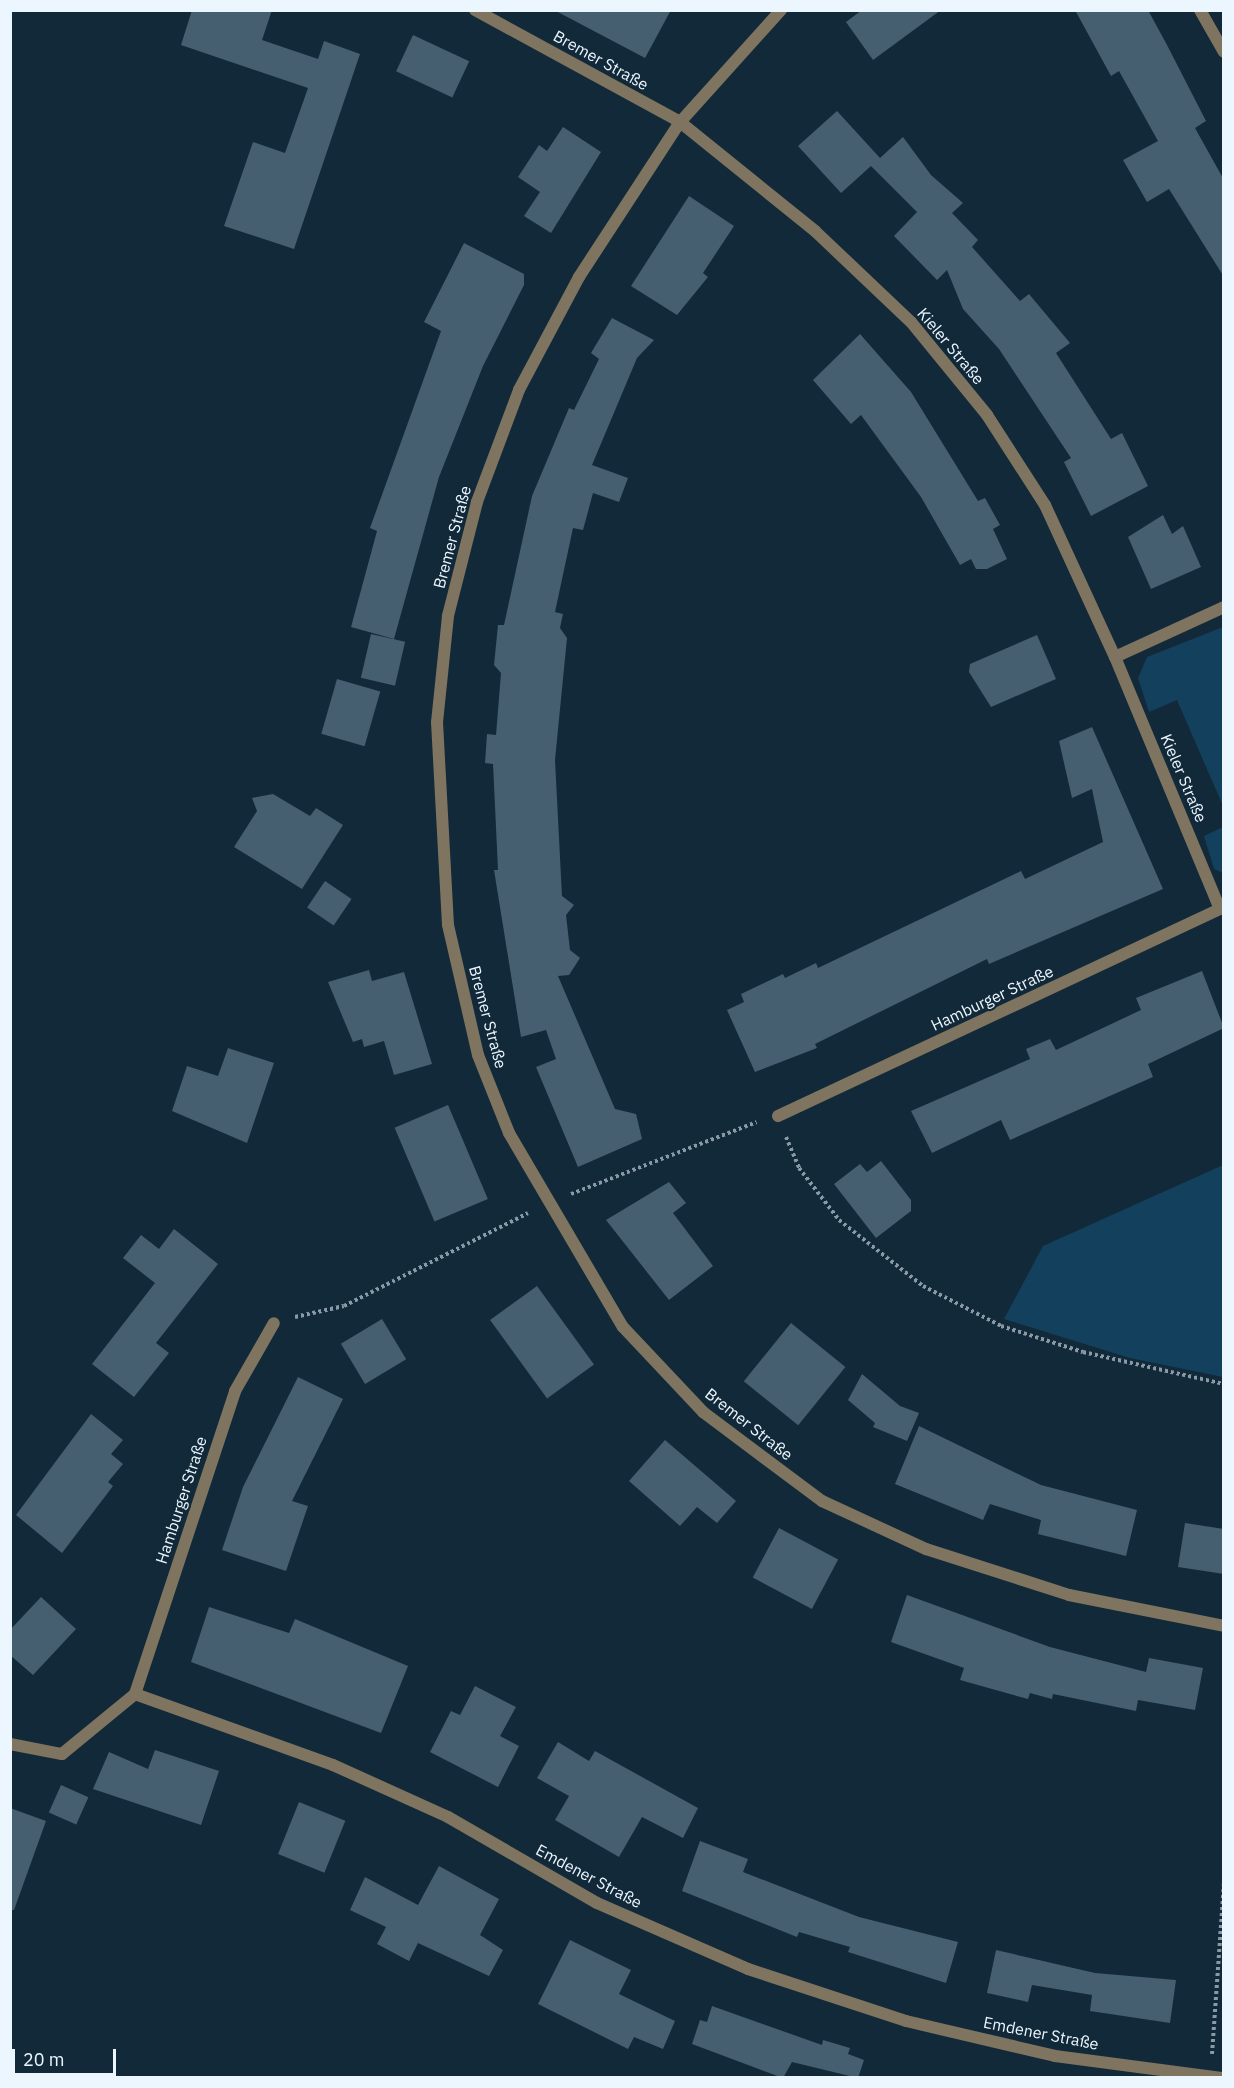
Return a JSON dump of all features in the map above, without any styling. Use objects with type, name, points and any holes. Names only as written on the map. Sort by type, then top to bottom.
[{"type":"street","name":"Bremer Straße","points":[[475,10],[680,122]]},
{"type":"street","name":"Bremer Straße","points":[[781,10],[680,122],[579,277],[519,390],[477,502],[448,616],[437,722],[448,925],[478,1055],[509,1133],[547,1203],[623,1327],[703,1412],[822,1501],[926,1549],[1069,1595],[1224,1626]]},
{"type":"street","points":[[1200,10],[1224,52]]},
{"type":"street","name":"Kieler Straße","points":[[680,122],[823,238],[910,322],[980,406],[1045,505],[1116,657],[1222,908]]},
{"type":"street","points":[[1116,657],[1224,607]]},
{"type":"street","name":"Hamburger Straße","points":[[778,1116],[1222,908]]},
{"type":"street","name":"Hamburger Straße","points":[[135,1694],[235,1390],[274,1323]]},
{"type":"street","points":[[10,1744],[62,1754],[135,1694]]},
{"type":"street","name":"Emdener Straße","points":[[135,1694],[333,1766],[448,1817],[597,1904],[748,1969],[906,2021],[1055,2056],[1217,2077]]},
{"type":"path","points":[[593,1185],[738,1126],[778,1116],[799,1168],[839,1220],[923,1286],[1001,1326],[1083,1352],[1224,1383]]},
{"type":"path","points":[[274,1323],[344,1306],[547,1203]]},
{"type":"path","points":[[1217,2077],[1224,1881]]},
{"type":"shaded area","points":[[1223,627],[1223,806],[1177,700],[1149,712],[1138,678],[1147,657]]},
{"type":"shaded area","points":[[1223,827],[1223,873],[1214,869],[1204,836]]},
{"type":"shaded area","points":[[1223,1165],[1223,1377],[1130,1358],[1004,1319],[1043,1246]]},
{"type":"building","points":[[192,10],[272,10],[262,40],[318,59],[324,41],[360,54],[294,249],[224,226],[253,142],[285,153],[308,88],[181,45]]},
{"type":"building","points":[[554,10],[671,10],[645,58]]},
{"type":"building","points":[[862,10],[941,10],[873,60],[846,22]]},
{"type":"building","points":[[1075,10],[1148,10],[1206,121],[1195,128],[1224,180],[1224,277],[1169,189],[1147,202],[1123,160],[1158,141],[1119,71],[1111,76]]},
{"type":"building","points":[[413,35],[469,61],[452,97],[396,71]]},
{"type":"building","points":[[837,111],[880,158],[903,137],[931,175],[963,203],[952,213],[978,240],[972,247],[1020,301],[1029,294],[1070,343],[1056,353],[1111,439],[1122,433],[1148,486],[1091,516],[1064,462],[1071,458],[999,349],[963,309],[947,270],[937,280],[894,236],[917,212],[871,166],[841,193],[798,146]]},
{"type":"building","points":[[563,127],[601,152],[551,233],[524,216],[540,192],[518,177],[539,145],[547,151]]},
{"type":"building","points":[[689,196],[734,226],[703,273],[708,277],[677,315],[631,286]]},
{"type":"building","points":[[464,243],[524,274],[524,285],[483,366],[439,477],[394,639],[351,627],[377,531],[370,528],[441,331],[424,322]]},
{"type":"building","points":[[612,318],[654,340],[637,358],[592,465],[628,478],[619,502],[593,493],[583,530],[573,528],[555,612],[563,614],[560,628],[567,638],[555,760],[562,896],[574,905],[566,915],[570,950],[580,958],[569,975],[558,976],[615,1109],[636,1114],[642,1139],[578,1167],[536,1067],[556,1059],[546,1030],[521,1037],[494,870],[498,870],[493,764],[485,763],[487,734],[496,735],[501,673],[494,665],[498,625],[504,625],[532,496],[569,408],[574,410],[599,359],[591,353]]},
{"type":"building","points":[[860,334],[911,392],[978,501],[985,498],[1000,525],[993,529],[1007,559],[987,569],[976,569],[971,559],[960,565],[921,497],[861,415],[851,424],[813,380]]},
{"type":"building","points":[[1163,515],[1172,534],[1183,526],[1201,567],[1151,589],[1128,537]]},
{"type":"building","points":[[371,634],[405,642],[395,686],[361,678]]},
{"type":"building","points":[[1037,635],[1056,679],[991,707],[969,672],[970,664]]},
{"type":"building","points":[[337,679],[380,691],[365,746],[321,734]]},
{"type":"building","points":[[1092,727],[1163,889],[989,964],[987,959],[815,1044],[817,1048],[755,1072],[727,1010],[744,1002],[741,994],[783,974],[785,978],[816,963],[818,968],[1021,871],[1025,879],[1103,842],[1092,789],[1072,798],[1059,741]]},
{"type":"building","points":[[273,794],[310,816],[316,808],[343,825],[302,889],[234,847],[257,811],[252,798]]},
{"type":"building","points":[[325,881],[352,899],[334,925],[307,908]]},
{"type":"building","points":[[369,970],[372,981],[404,972],[432,1064],[394,1075],[384,1041],[364,1047],[362,1039],[353,1042],[328,982]]},
{"type":"building","points":[[1202,971],[1224,1028],[1148,1064],[1153,1077],[1010,1140],[1001,1120],[932,1153],[911,1111],[1030,1059],[1026,1049],[1050,1039],[1056,1050],[1141,1010],[1136,998]]},
{"type":"building","points":[[228,1048],[274,1063],[247,1143],[172,1111],[187,1066],[218,1076]]},
{"type":"building","points":[[448,1105],[488,1199],[434,1222],[395,1128]]},
{"type":"building","points":[[881,1161],[911,1200],[911,1211],[876,1238],[834,1184],[860,1164],[867,1172]]},
{"type":"building","points":[[669,1182],[686,1203],[673,1213],[713,1266],[669,1300],[606,1220]]},
{"type":"building","points":[[174,1229],[218,1264],[156,1343],[169,1353],[134,1397],[92,1364],[155,1283],[123,1258],[141,1235],[159,1249]]},
{"type":"building","points":[[537,1286],[594,1364],[547,1399],[490,1320]]},
{"type":"building","points":[[382,1319],[406,1359],[365,1384],[341,1344]]},
{"type":"building","points":[[791,1323],[845,1367],[798,1425],[744,1381]]},
{"type":"building","points":[[862,1374],[900,1406],[919,1413],[907,1441],[873,1427],[875,1423],[848,1400]]},
{"type":"building","points":[[298,1377],[343,1399],[292,1501],[308,1506],[286,1571],[222,1550],[243,1487]]},
{"type":"building","points":[[91,1414],[123,1440],[111,1454],[123,1464],[108,1482],[113,1486],[62,1553],[16,1515]]},
{"type":"building","points":[[919,1426],[1041,1485],[1137,1510],[1126,1556],[1038,1534],[1041,1520],[990,1504],[983,1520],[895,1484]]},
{"type":"building","points":[[665,1440],[736,1501],[717,1523],[697,1507],[680,1526],[629,1481]]},
{"type":"building","points":[[1185,1523],[1224,1529],[1224,1574],[1178,1567]]},
{"type":"building","points":[[779,1528],[838,1559],[812,1609],[753,1577]]},
{"type":"building","points":[[907,1595],[1050,1647],[1146,1672],[1149,1658],[1203,1668],[1195,1710],[1138,1700],[1136,1711],[1053,1694],[1052,1699],[1030,1693],[1028,1699],[960,1680],[964,1668],[891,1642]]},
{"type":"building","points":[[41,1597],[76,1629],[33,1675],[10,1655],[10,1630]]},
{"type":"building","points":[[209,1607],[289,1633],[295,1619],[408,1666],[381,1733],[191,1662]]},
{"type":"building","points":[[475,1686],[516,1707],[500,1736],[519,1746],[498,1787],[430,1752],[451,1711],[460,1715]]},
{"type":"building","points":[[558,1742],[589,1761],[595,1751],[698,1808],[683,1838],[642,1817],[619,1857],[555,1820],[569,1796],[537,1778]]},
{"type":"building","points":[[155,1750],[219,1771],[201,1825],[93,1789],[109,1752],[148,1769]]},
{"type":"building","points":[[61,1785],[88,1797],[76,1825],[49,1812]]},
{"type":"building","points":[[299,1802],[345,1821],[324,1873],[278,1854]]},
{"type":"building","points":[[10,1808],[46,1821],[14,1910],[10,1910]]},
{"type":"building","points":[[700,1841],[748,1859],[743,1872],[859,1917],[958,1942],[946,1983],[848,1952],[850,1947],[799,1932],[797,1937],[682,1891]]},
{"type":"building","points":[[439,1866],[499,1899],[480,1935],[503,1950],[489,1976],[418,1943],[409,1961],[377,1944],[386,1927],[350,1910],[365,1877],[418,1905]]},
{"type":"building","points":[[570,1940],[631,1970],[619,1994],[675,2021],[663,2049],[634,2037],[628,2049],[538,2004]]},
{"type":"building","points":[[996,1950],[1095,1973],[1176,1980],[1170,2023],[1090,2011],[1092,1995],[1032,1985],[1028,2002],[987,1993]]},
{"type":"building","points":[[712,2006],[822,2045],[823,2040],[850,2048],[848,2054],[864,2060],[858,2078],[792,2062],[783,2078],[692,2044],[700,2020],[707,2022]]}]
